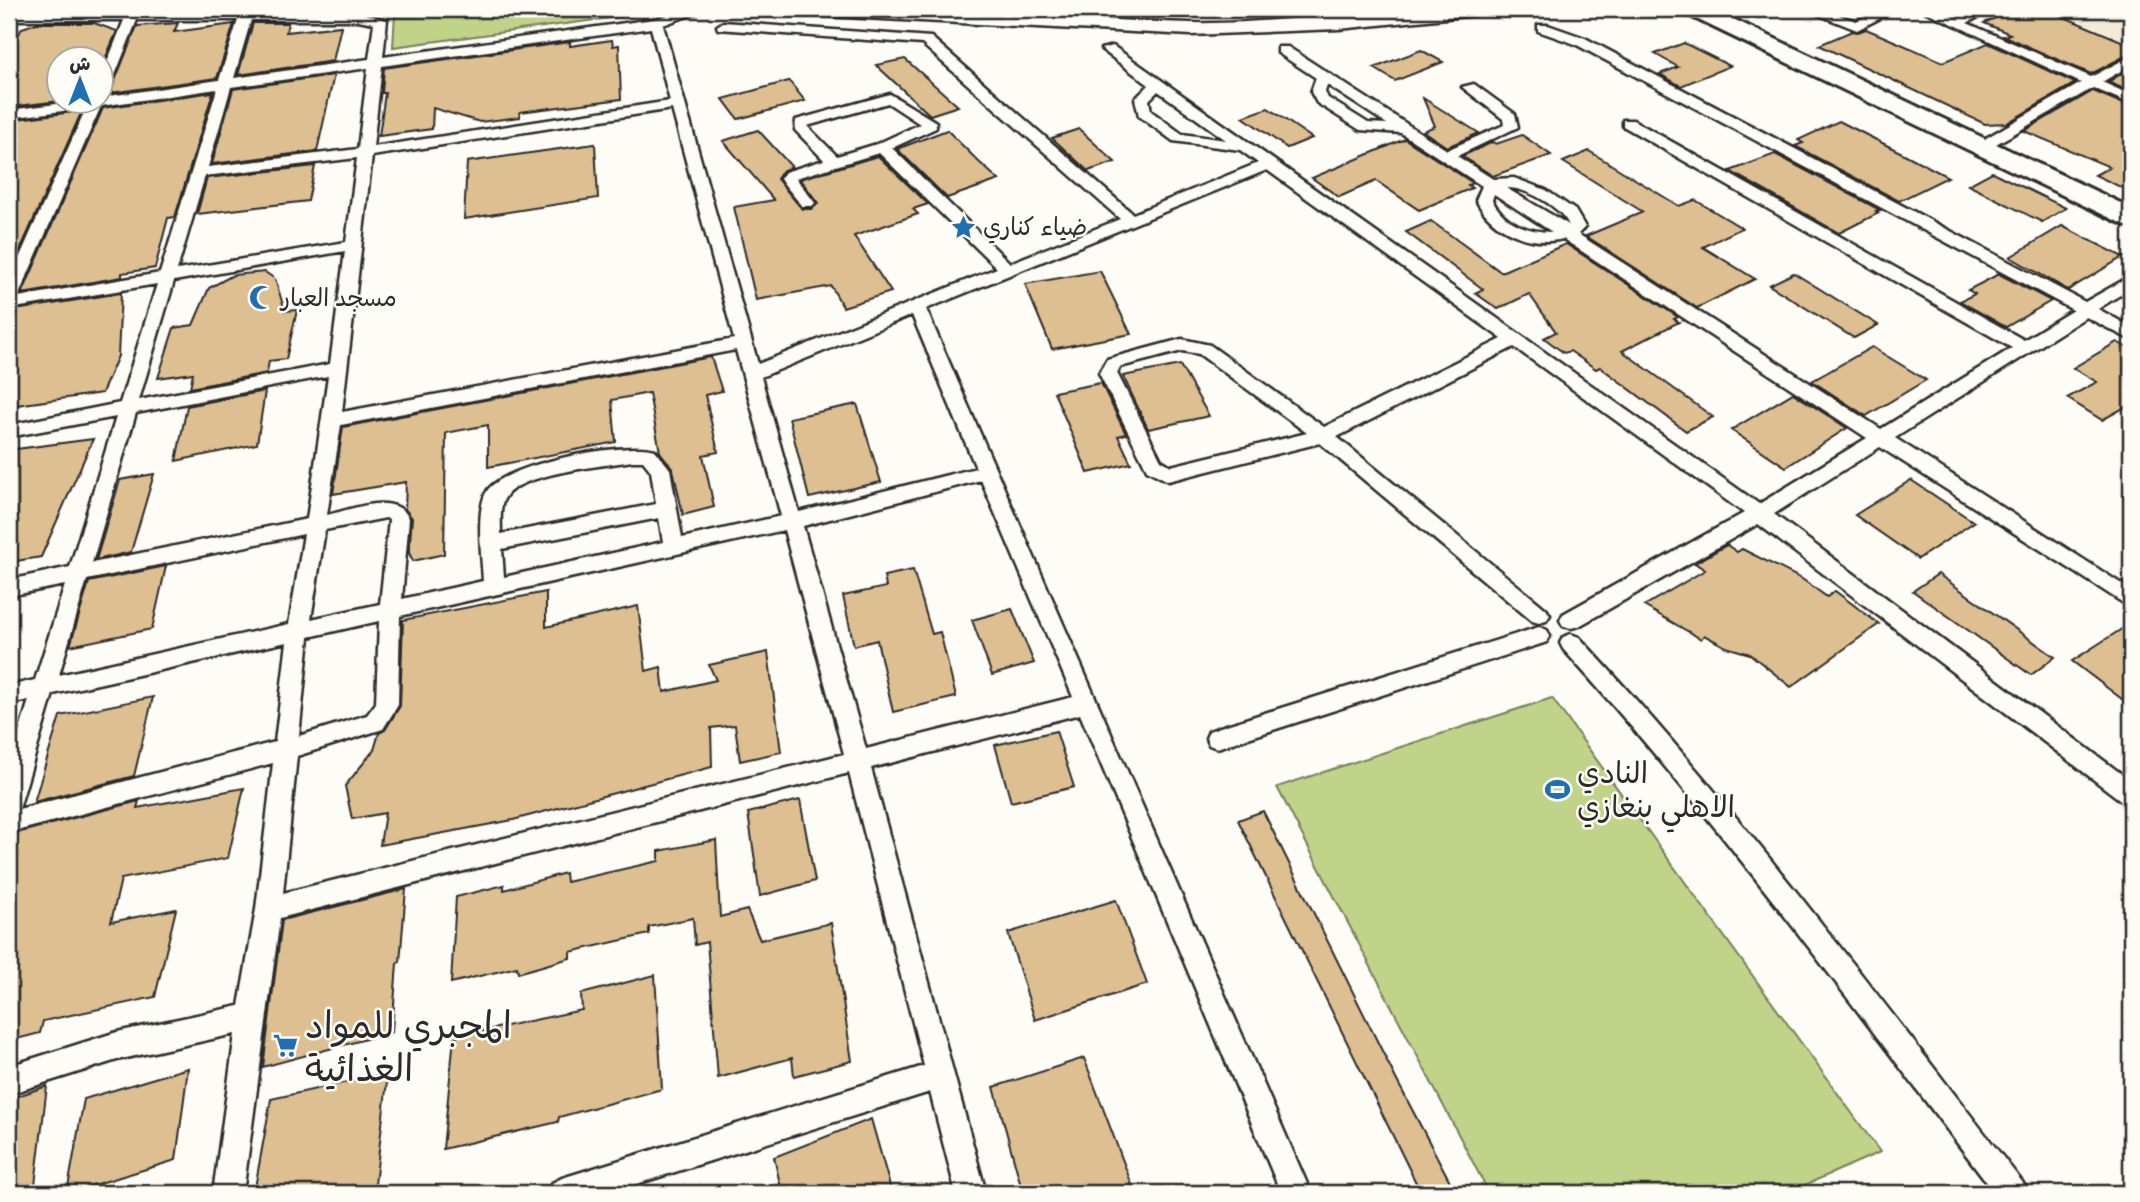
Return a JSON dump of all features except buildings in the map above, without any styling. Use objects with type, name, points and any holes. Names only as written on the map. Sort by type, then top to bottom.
[{"type":"highway","points":[[1699,10],[1991,141],[2131,208]]},
{"type":"highway","points":[[1699,10],[2131,219]]},
{"type":"main road","points":[[807,9],[1191,29],[1339,23],[1476,9]]},
{"type":"main road","points":[[1021,9],[1187,15],[1344,9]]},
{"type":"street","points":[[116,99],[656,23],[701,9]]},
{"type":"street","points":[[1810,9],[1857,26],[1892,9]]},
{"type":"street","points":[[1926,9],[2131,100]]},
{"type":"street","points":[[1958,22],[1987,9]]},
{"type":"street","points":[[9,29],[12,16],[378,18],[382,26],[332,420],[299,631],[270,909],[251,1017],[228,1193]]},
{"type":"street","points":[[116,56],[132,17]]},
{"type":"street","points":[[9,804],[245,18]]},
{"type":"street","points":[[656,23],[858,762],[937,1076],[971,1193]]},
{"type":"street","points":[[723,26],[926,40],[1131,220]]},
{"type":"street","points":[[1543,27],[1580,41],[2131,334]]},
{"type":"street","points":[[1108,49],[1759,514],[2131,795]]},
{"type":"street","points":[[1283,50],[2131,600]]},
{"type":"street","points":[[1991,141],[2131,60]]},
{"type":"street","points":[[1156,85],[1142,99],[1141,107],[1144,113],[1178,138],[1241,146]]},
{"type":"street","points":[[1446,156],[1511,127],[1510,117],[1469,87]]},
{"type":"street","points":[[807,203],[788,177],[882,147],[931,125],[890,98],[801,123],[800,127],[833,161]]},
{"type":"street","points":[[200,172],[366,152],[679,104]]},
{"type":"street","points":[[9,114],[46,109]]},
{"type":"street","points":[[9,302],[92,116]]},
{"type":"street","points":[[1628,123],[2025,348]]},
{"type":"street","points":[[882,147],[1008,270]]},
{"type":"street","points":[[751,374],[1267,165]]},
{"type":"street","points":[[9,302],[354,245]]},
{"type":"street","points":[[1514,340],[1323,436],[1177,473],[1162,473],[1154,465],[1110,380],[1108,368],[1113,363],[1182,345],[1199,347],[1323,436],[1539,625],[1555,645],[1571,632],[2131,281]]},
{"type":"street","points":[[917,307],[1296,1193]]},
{"type":"street","points":[[332,420],[743,343]]},
{"type":"street","points":[[9,431],[339,368]]},
{"type":"street","points":[[494,587],[494,498],[504,484],[523,476],[632,454],[648,455],[656,460],[674,547]]},
{"type":"street","points":[[9,695],[792,521],[988,472]]},
{"type":"street","points":[[493,543],[667,509]]},
{"type":"street","points":[[9,588],[382,511],[396,514],[399,518],[390,610],[387,705],[383,715],[360,728],[285,750],[9,822]]},
{"type":"street","points":[[1217,738],[1539,625],[1555,612],[1777,886],[2013,1193]]},
{"type":"street","points":[[270,909],[1087,703]]},
{"type":"street","points":[[9,1080],[117,1046],[251,1017]]},
{"type":"street","points":[[562,1193],[937,1076]]},
{"type":"shaded area","points":[[2049,9],[2131,9],[2131,43]]},
{"type":"green space","points":[[9,10],[663,11],[393,47],[395,13]]},
{"type":"green space","points":[[1552,698],[1880,1152],[1787,1193],[1489,1193],[1277,787]]},
{"type":"place","name":"ضياء كناري","points":[[963,227]]},
{"type":"place","name":"مسجد العبار","points":[[261,298]]},
{"type":"place","name":"النادي الاهلي بنغازي","points":[[1557,790]]},
{"type":"place","name":"المجبري للمواد الغذائية","points":[[285,1046]]}]
